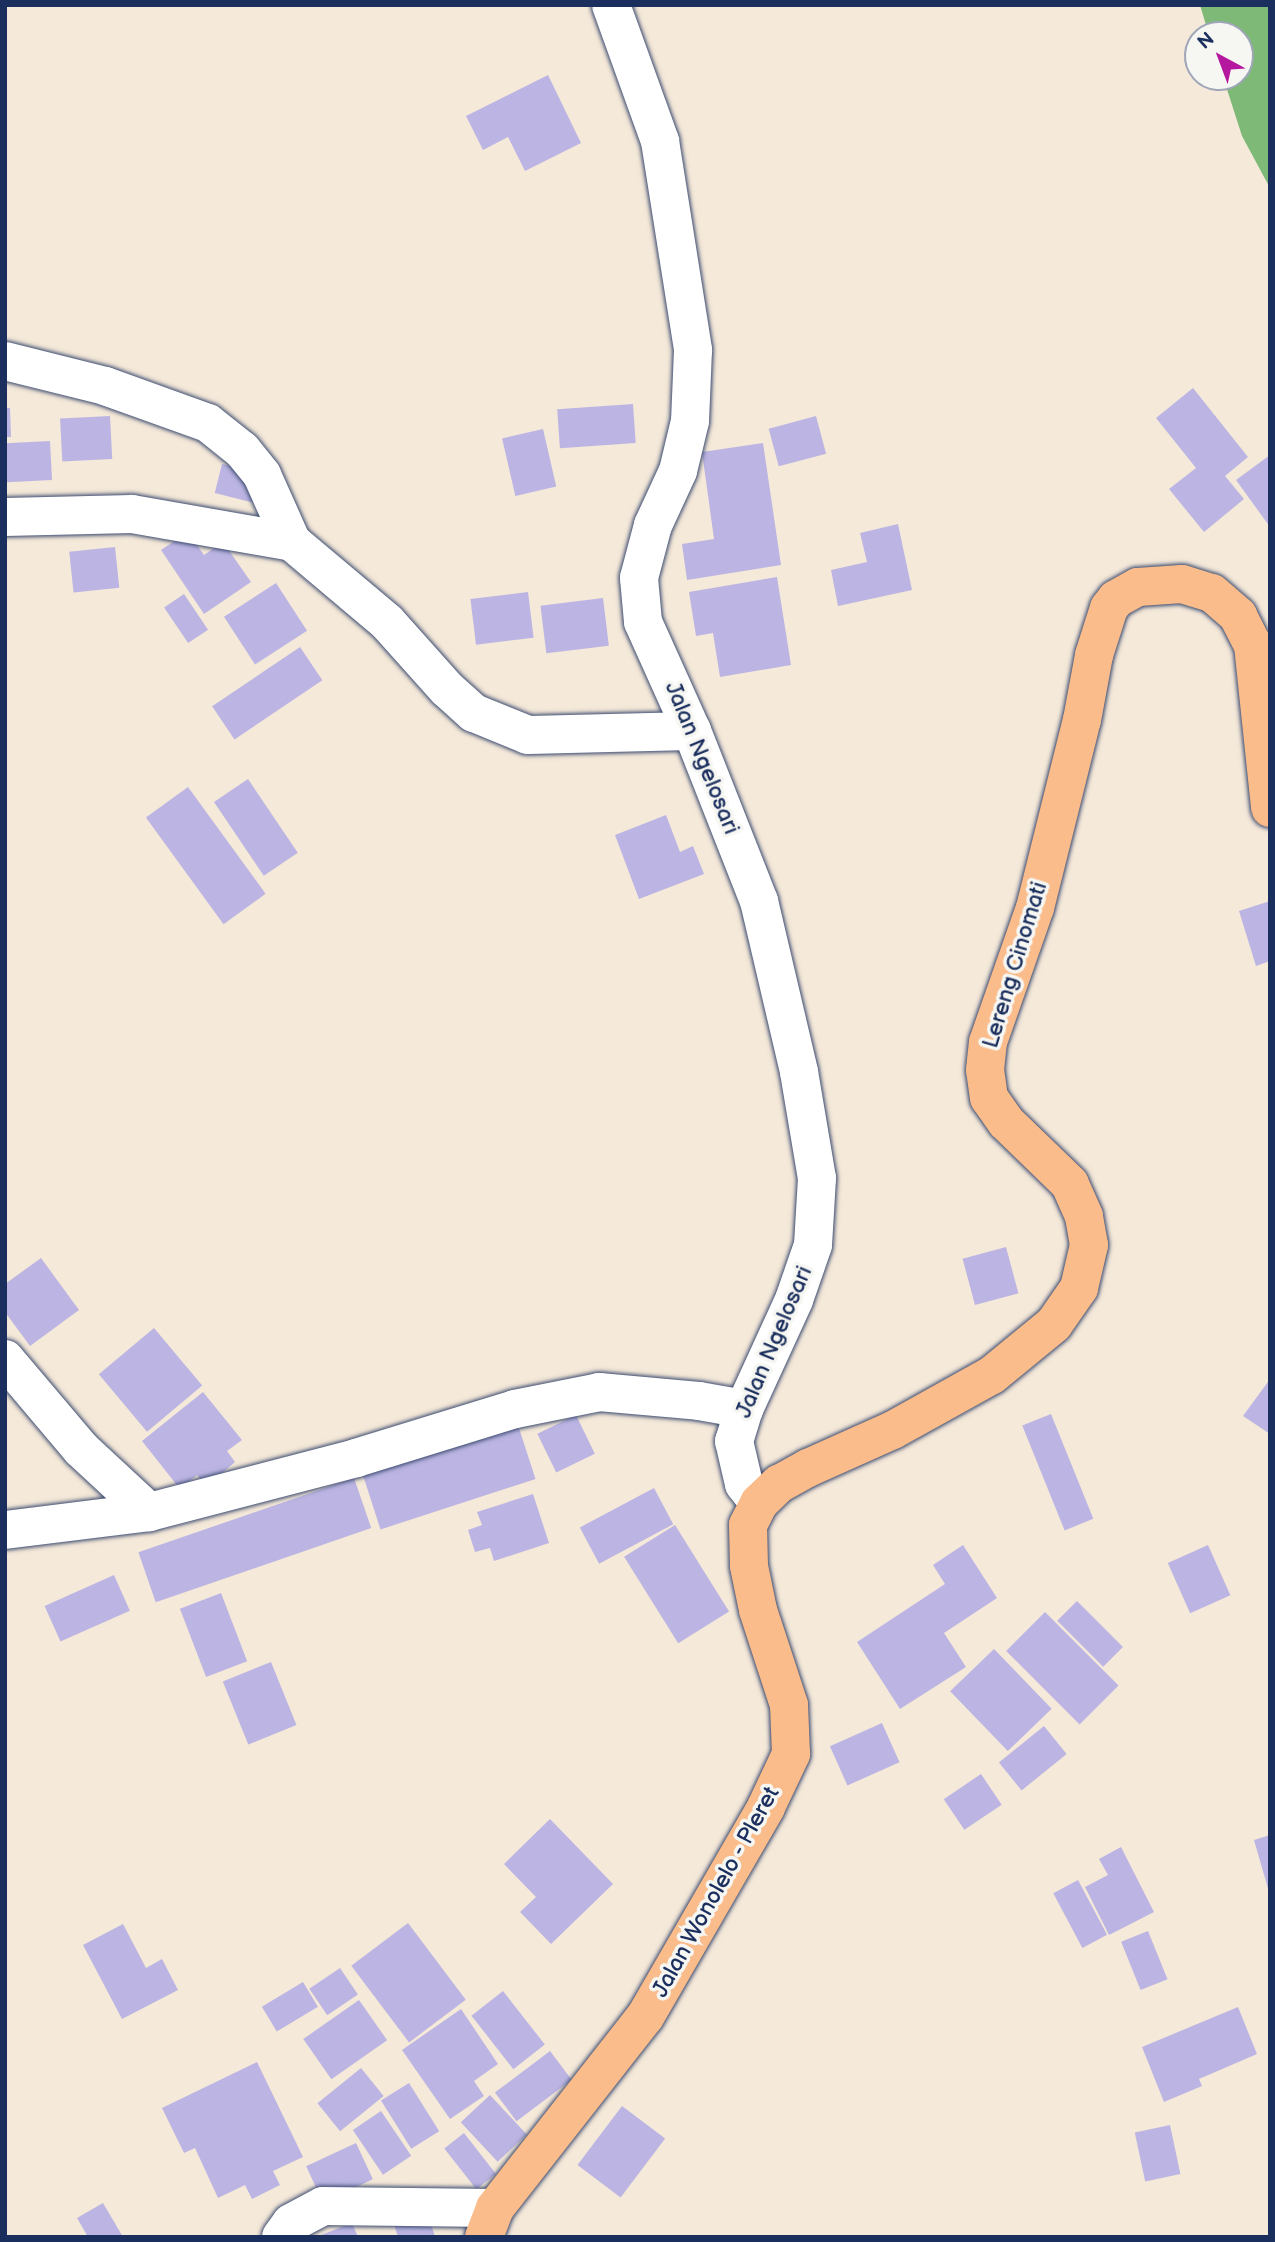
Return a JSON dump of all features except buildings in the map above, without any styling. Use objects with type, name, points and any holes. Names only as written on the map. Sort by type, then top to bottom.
[{"type":"main road","name":"Lereng Cinomati","points":[[759,1503],[789,1479],[894,1430],[992,1375],[1054,1324],[1079,1288],[1089,1245],[1084,1216],[1070,1184],[1006,1122],[989,1098],[985,1070],[988,1042],[1035,908],[1082,720],[1094,655],[1109,608],[1126,592],[1150,586],[1182,583],[1199,587],[1227,603],[1247,630],[1254,645],[1270,808]]},
{"type":"main road","name":"Jalan Wonolelo - Pleret","points":[[489,2222],[645,2017],[766,1807],[792,1754],[789,1705],[758,1610],[749,1566],[748,1525],[759,1503]]},
{"type":"street","name":"Jalan Ngelosari","points":[[611,5],[660,141],[693,350],[690,421],[678,471],[653,525],[639,578],[643,622],[692,731],[759,901],[799,1072],[817,1178],[813,1245],[794,1300],[744,1409],[734,1441],[737,1464],[744,1484],[759,1503]]},
{"type":"street","points":[[5,361],[105,386],[208,423],[243,450],[262,475],[292,542],[387,622],[447,690],[474,713],[528,735],[692,731]]},
{"type":"street","points":[[5,517],[132,514],[292,542]]},
{"type":"street","points":[[5,1359],[81,1449],[149,1512]]},
{"type":"street","points":[[5,1530],[149,1512],[356,1458],[515,1409],[600,1392],[699,1401],[744,1409]]},
{"type":"street","points":[[281,2237],[292,2222],[323,2206],[489,2222]]},
{"type":"green space","points":[[1200,5],[1270,5],[1270,188],[1242,136],[1228,91],[1254,91],[1254,21],[1205,21]]}]
